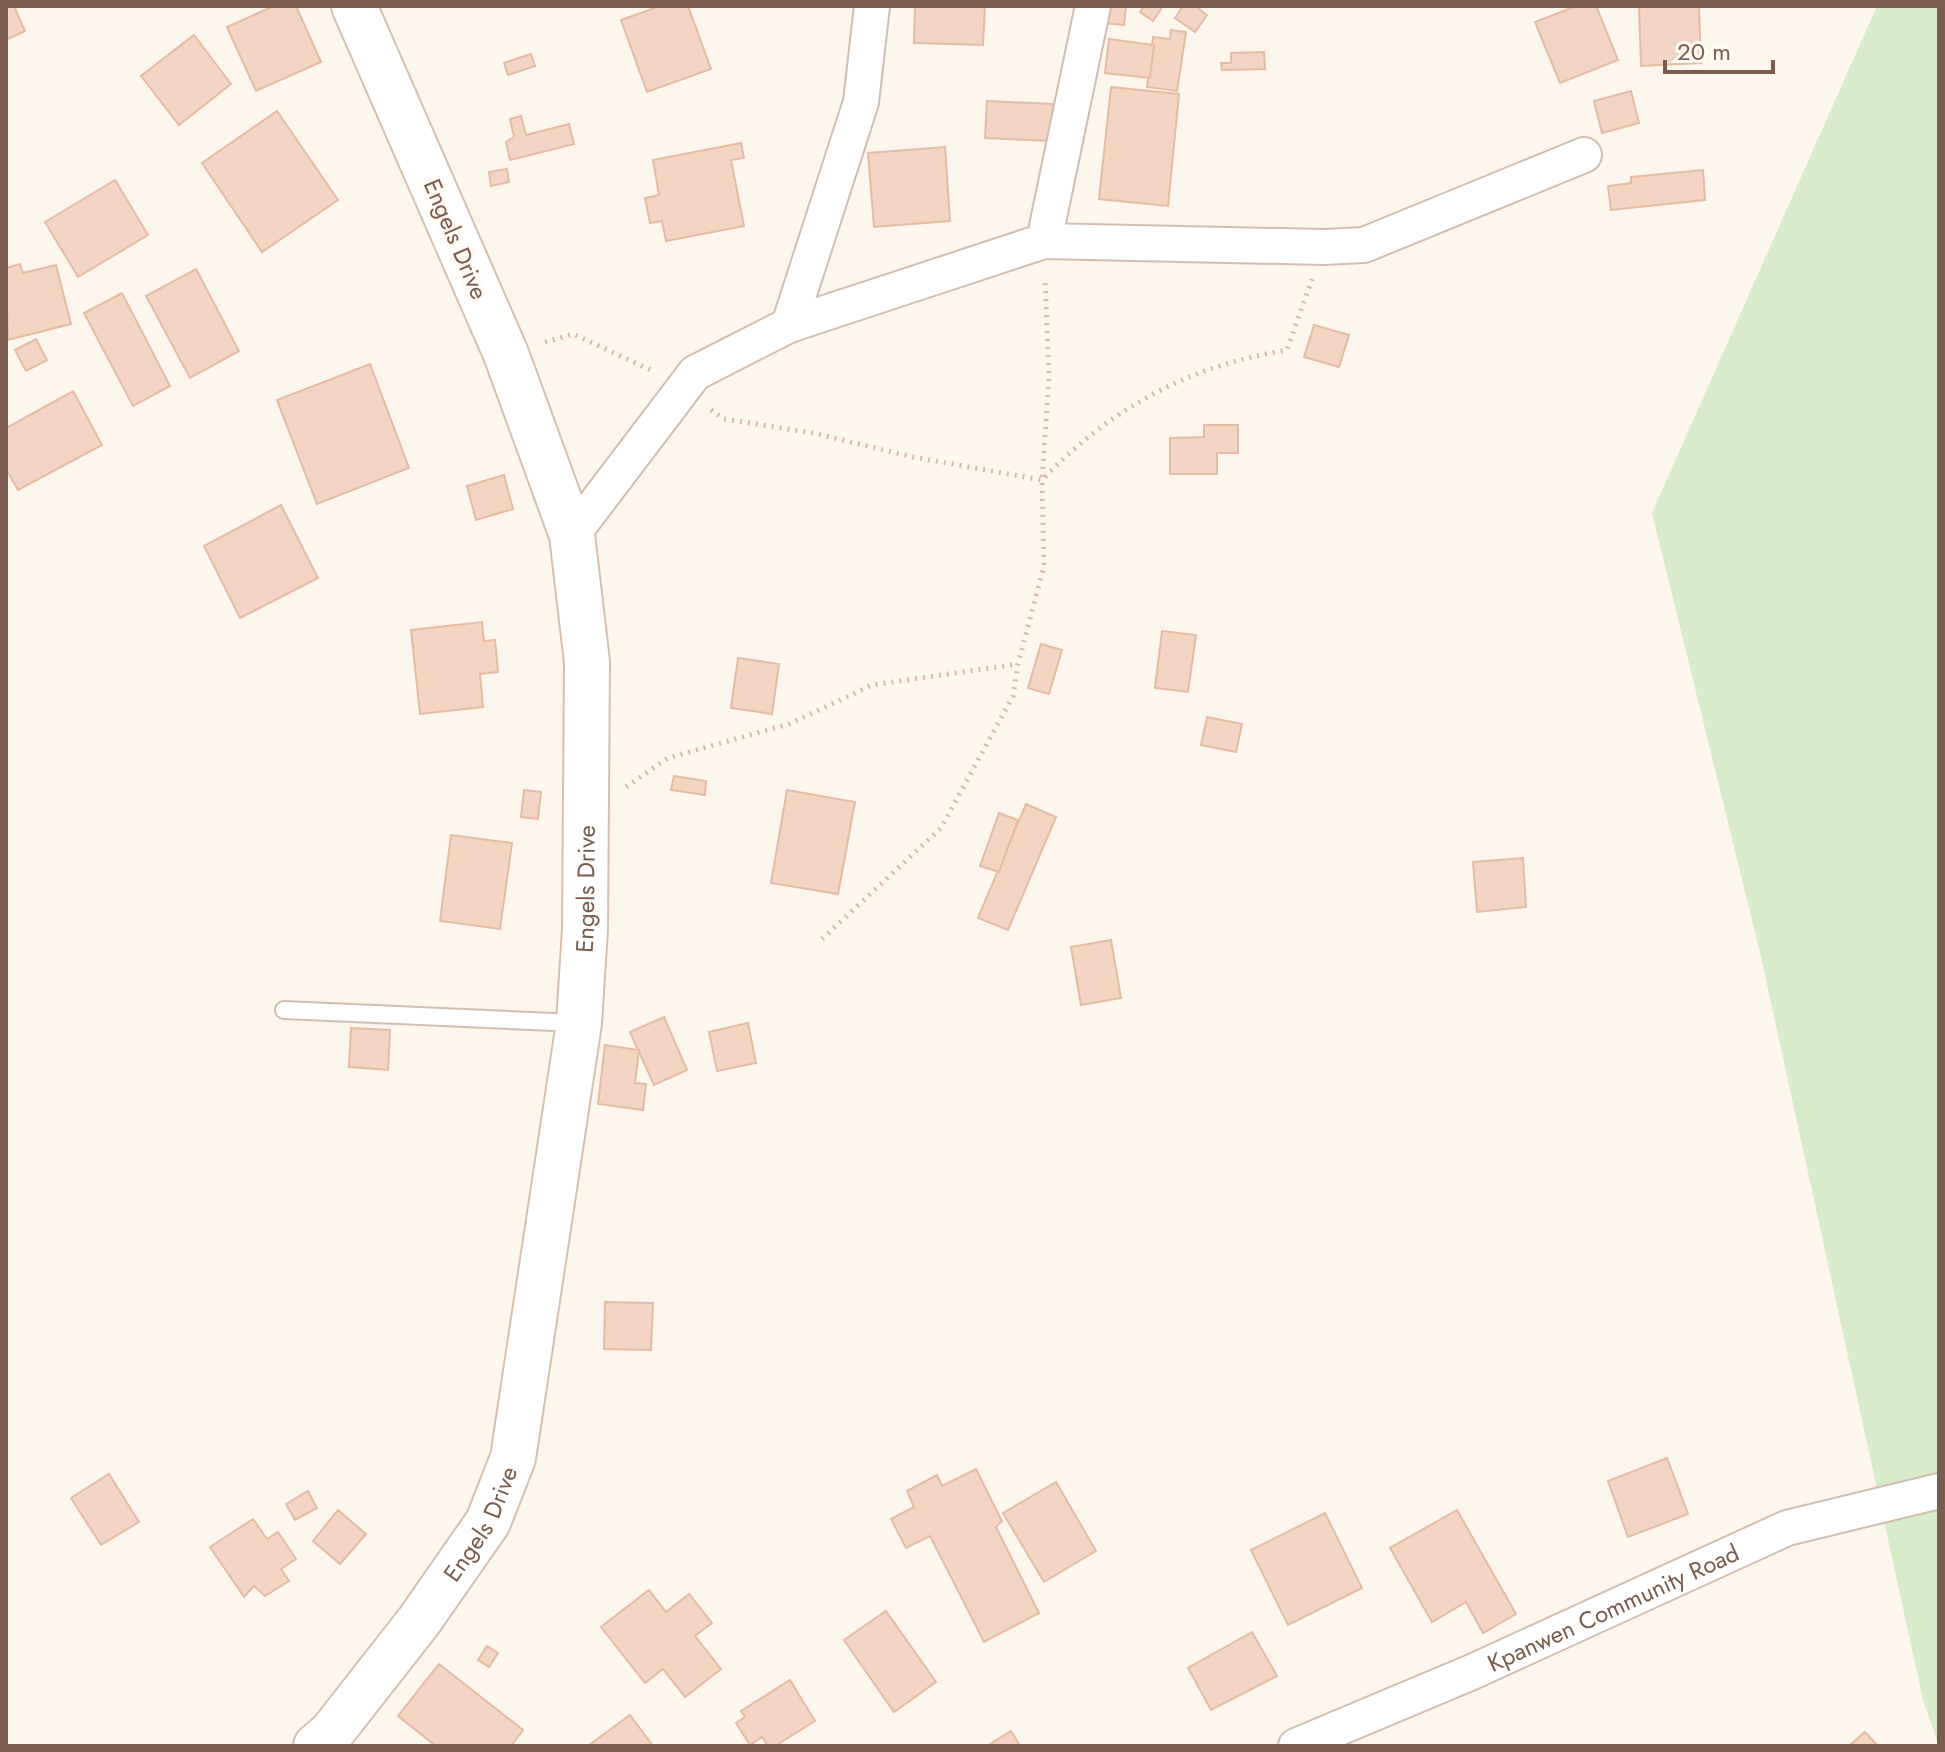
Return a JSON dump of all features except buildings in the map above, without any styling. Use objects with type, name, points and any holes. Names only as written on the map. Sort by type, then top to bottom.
[{"type":"street","name":"Engels Drive","points":[[330,1741],[488,1522],[513,1458],[579,1023],[585,815],[587,662],[572,535],[506,354],[354,6]]},
{"type":"street","points":[[789,325],[861,102],[872,6]]},
{"type":"street","points":[[1044,241],[1093,6]]},
{"type":"street","points":[[572,535],[695,373],[789,325],[1044,241],[1324,247],[1364,245],[1584,155]]},
{"type":"street","name":"Kpanwen Community Road","points":[[1296,1746],[1472,1672],[1787,1528],[1939,1491]]},
{"type":"lane","points":[[284,1010],[579,1023]]},
{"type":"path","points":[[822,939],[941,828],[1013,696],[1018,664],[1044,566],[1042,480],[1049,378],[1044,241]]},
{"type":"path","points":[[1042,480],[1075,446],[1127,405],[1239,358],[1287,350],[1324,247]]},
{"type":"path","points":[[506,354],[573,334],[654,371],[724,419],[813,433],[913,457],[1042,480]]},
{"type":"path","points":[[585,815],[668,758],[789,724],[872,685],[1018,664]]},
{"type":"green space","points":[[1877,6],[1939,6],[1939,1746],[1923,1700],[1761,957],[1652,513]]}]
